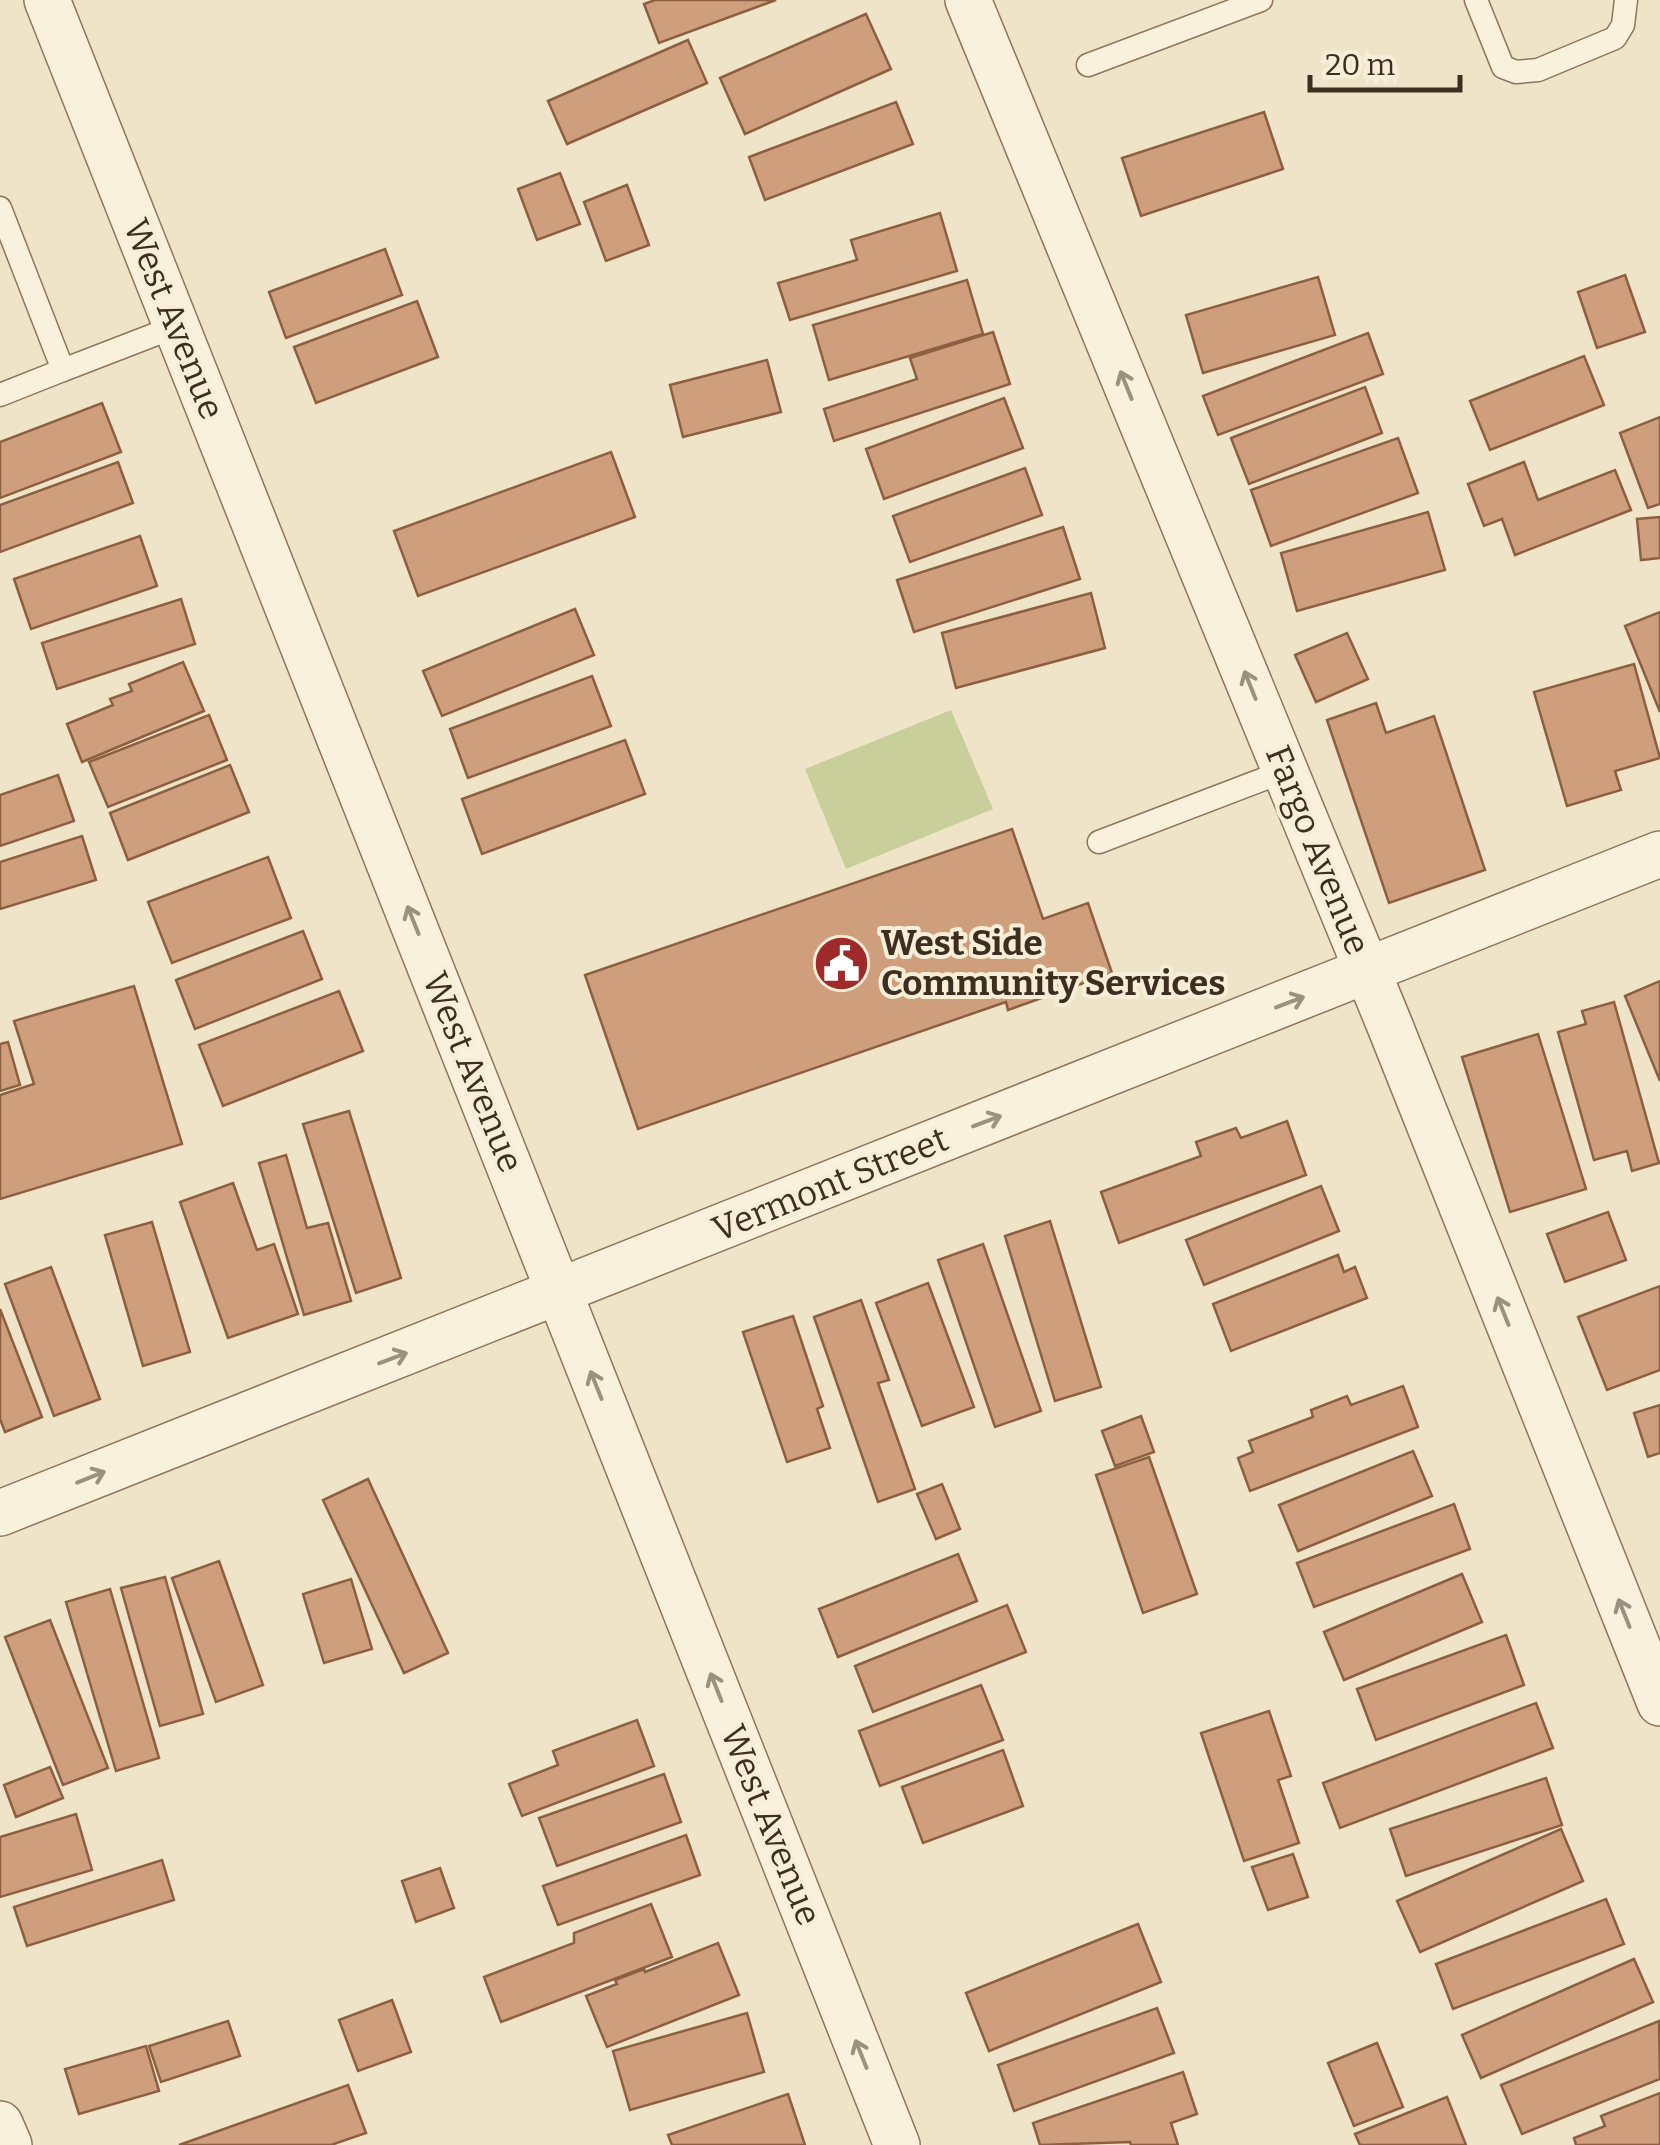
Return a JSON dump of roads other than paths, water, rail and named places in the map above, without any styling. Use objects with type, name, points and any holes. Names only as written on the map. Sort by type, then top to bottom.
[{"type":"street","name":"West Avenue","points":[[47,0],[897,2145]]},
{"type":"street","name":"Fargo Avenue","points":[[968,0],[1367,970],[1660,1703]]},
{"type":"street","name":"Vermont Street","points":[[0,1513],[1660,854]]},
{"type":"street","points":[[0,2124],[8,2145]]},
{"type":"lane","points":[[1088,65],[1262,0]]},
{"type":"lane","points":[[1476,0],[1502,67],[1516,72],[1538,70],[1615,38],[1623,24],[1626,0]]},
{"type":"lane","points":[[0,208],[63,370]]},
{"type":"lane","points":[[0,395],[177,326]]},
{"type":"lane","points":[[1099,842],[1285,771]]},
{"type":"place","name":"West Side Community Services","points":[[842,963]]}]
